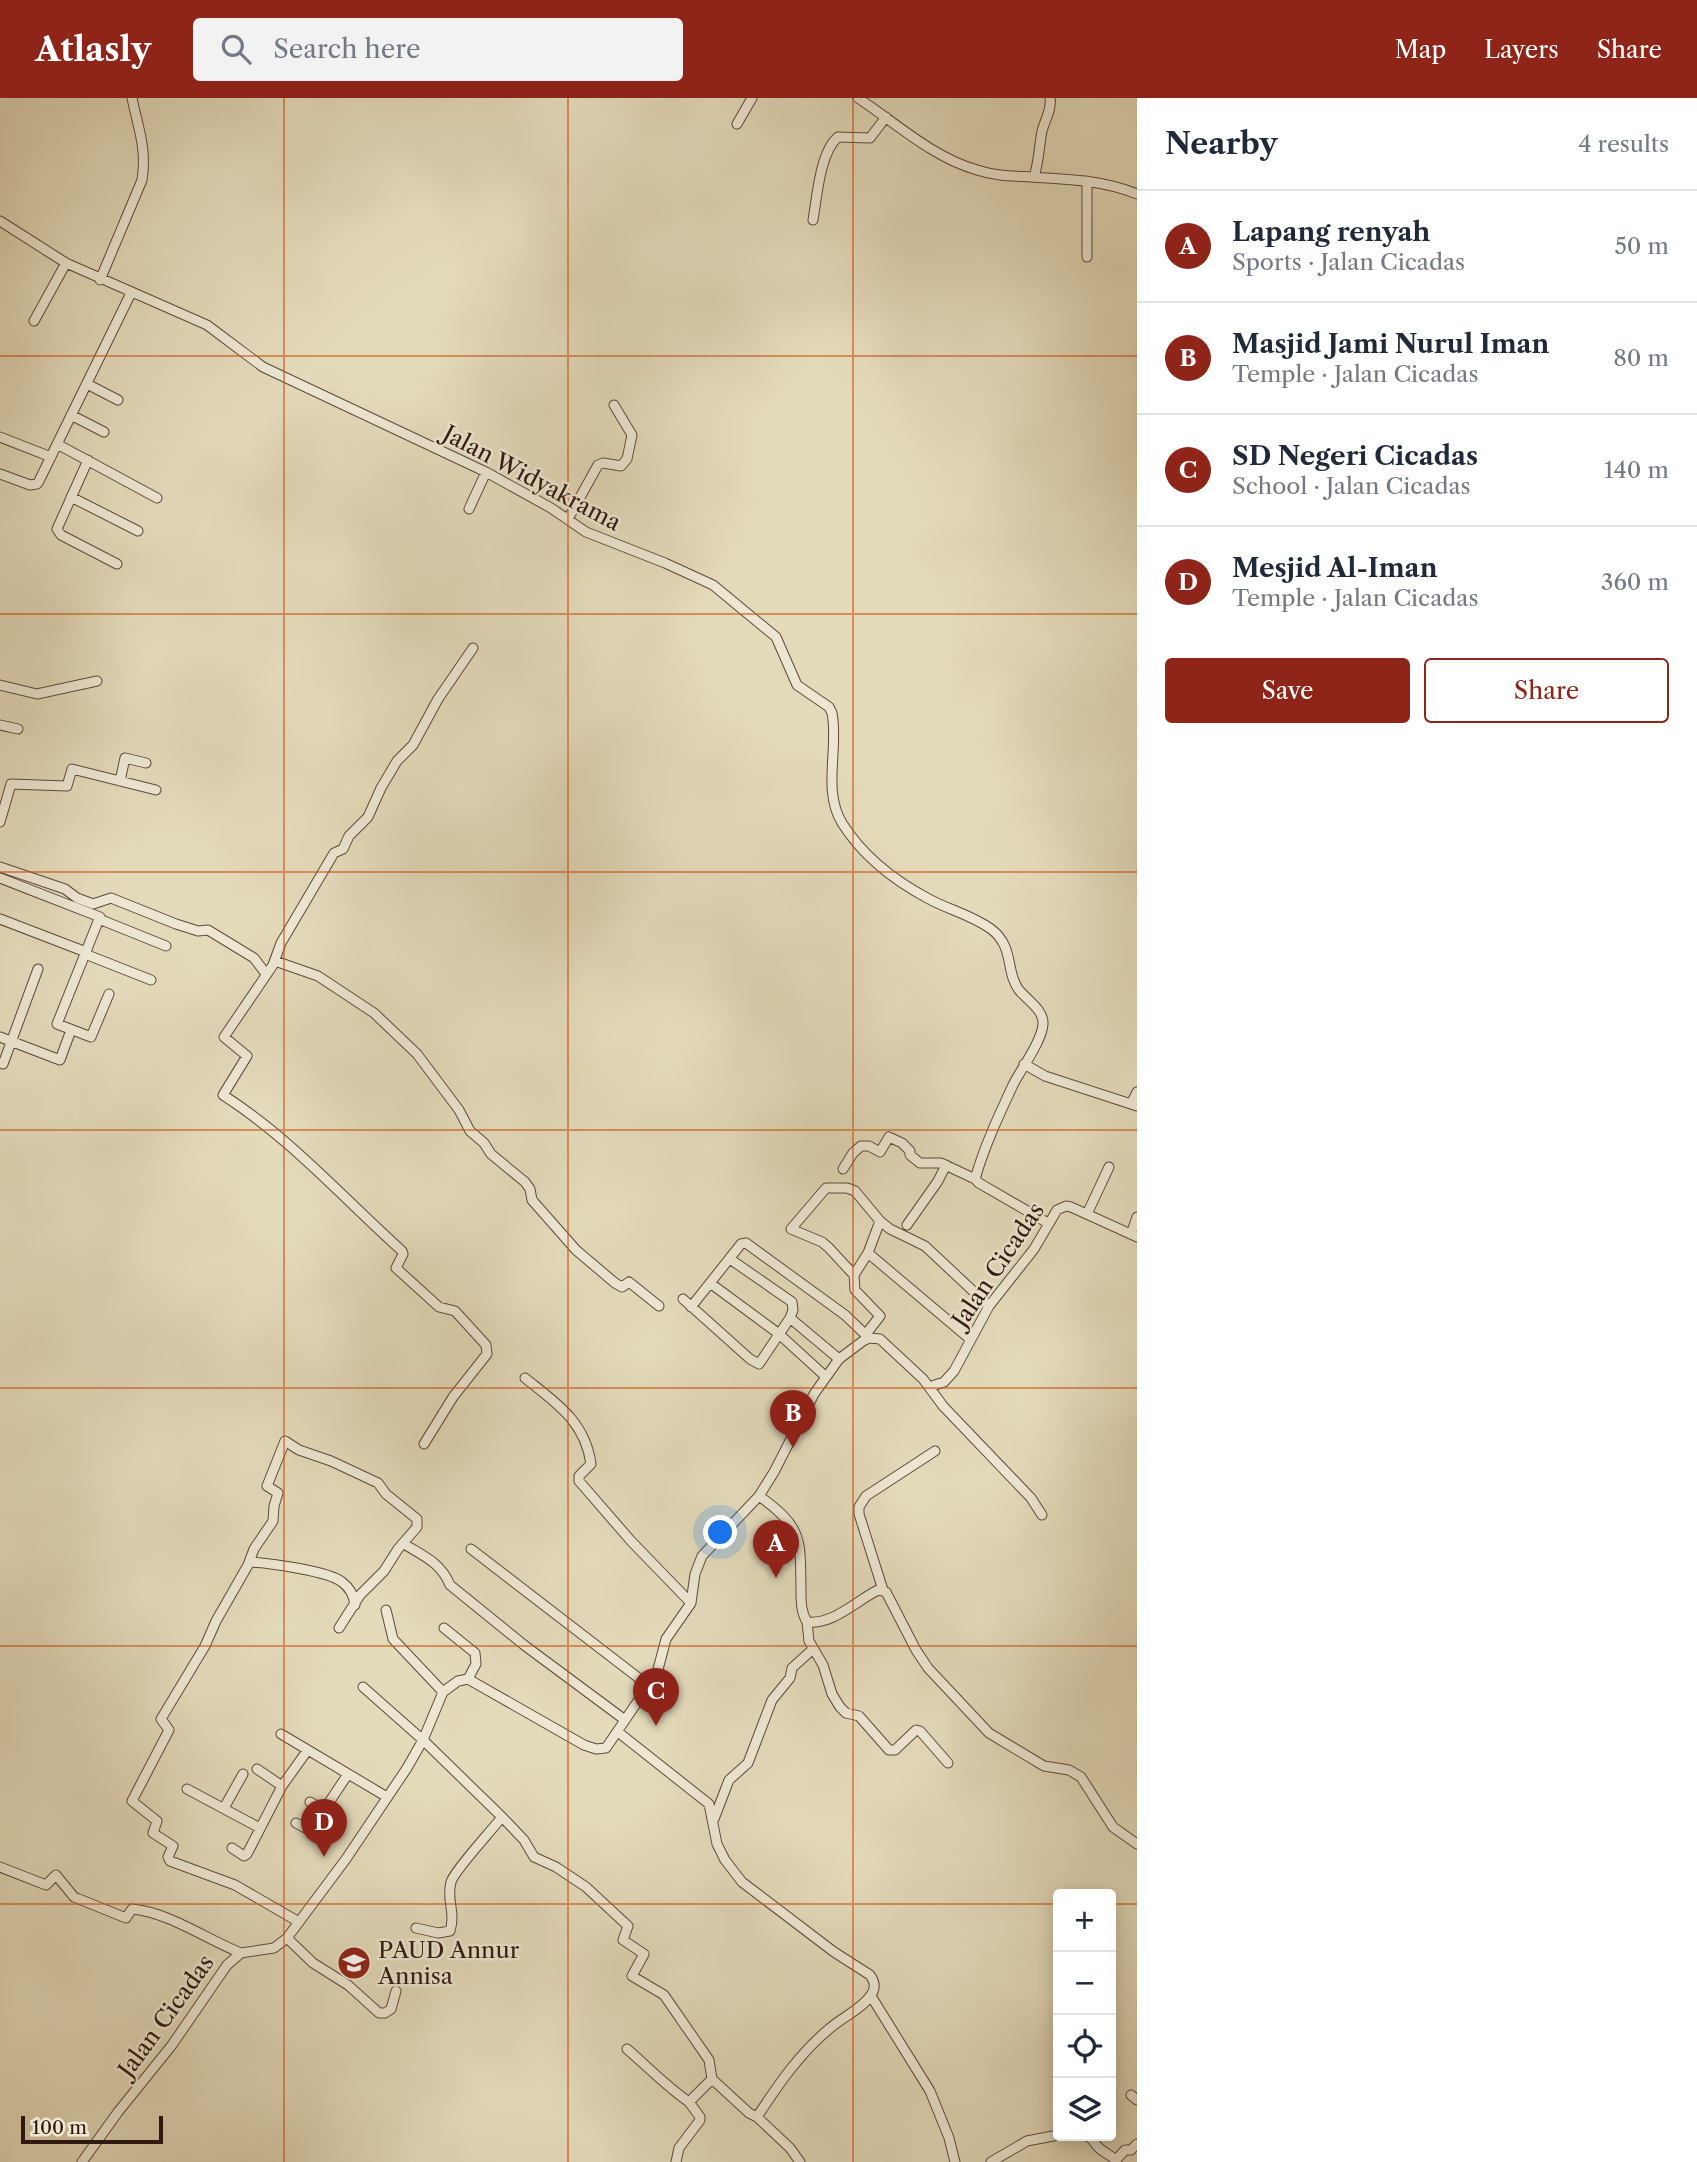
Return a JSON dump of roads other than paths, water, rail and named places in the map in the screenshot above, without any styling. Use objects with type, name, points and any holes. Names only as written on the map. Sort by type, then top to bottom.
[{"type":"street","points":[[100,280],[142,180],[143,140],[132,98]]},
{"type":"street","points":[[737,124],[752,98]]},
{"type":"street","points":[[858,98],[928,146],[978,171],[1116,185],[1137,194]]},
{"type":"street","points":[[1034,177],[1040,158],[1042,130],[1051,104],[1050,98]]},
{"type":"street","points":[[813,220],[822,170],[830,145],[838,137],[870,138],[886,117]]},
{"type":"street","points":[[1087,181],[1087,257]]},
{"type":"street","name":"Jalan Widyakrama","points":[[0,221],[66,263],[207,325],[255,362],[301,387],[486,472],[586,532],[665,563],[713,586],[776,637],[797,685],[829,706],[832,713],[833,797],[840,820],[862,850],[887,872],[928,899],[968,916],[992,930],[1008,951],[1016,985],[1044,1020],[981,1159],[975,1179]]},
{"type":"street","points":[[34,321],[66,263]]},
{"type":"street","points":[[0,474],[33,486],[39,481],[131,293]]},
{"type":"street","points":[[87,384],[118,400]]},
{"type":"street","points":[[568,519],[598,465],[603,463],[621,466],[627,460],[632,435],[614,405]]},
{"type":"street","points":[[71,415],[104,432]]},
{"type":"street","points":[[0,437],[51,457]]},
{"type":"street","points":[[57,444],[157,498]]},
{"type":"street","points":[[88,460],[57,528],[58,532],[117,564]]},
{"type":"street","points":[[469,509],[486,472]]},
{"type":"street","points":[[71,497],[138,531]]},
{"type":"street","points":[[424,1444],[453,1397],[486,1354],[486,1345],[460,1315],[439,1307],[396,1268],[404,1254],[402,1251],[273,1131],[244,1107],[223,1095],[247,1056],[224,1036],[275,961],[281,943],[334,853],[343,849],[349,836],[368,817],[397,761],[413,745],[438,699],[473,648]]},
{"type":"street","points":[[0,685],[37,694],[97,681]]},
{"type":"street","points":[[0,725],[18,729]]},
{"type":"street","points":[[120,781],[125,758],[146,763]]},
{"type":"street","points":[[0,782],[50,793],[52,785],[67,786],[72,769],[156,790]]},
{"type":"street","points":[[0,822],[2,805],[11,784]]},
{"type":"street","points":[[0,867],[65,889],[77,898],[93,904],[97,905],[111,898],[176,924],[198,931],[208,930],[254,958],[266,974]]},
{"type":"street","points":[[0,878],[100,916],[57,1024],[92,1037],[109,994]]},
{"type":"street","points":[[0,919],[151,980]]},
{"type":"street","points":[[99,919],[166,946]]},
{"type":"street","points":[[275,961],[318,976],[374,1013],[417,1054],[470,1131],[484,1143],[491,1154],[525,1182],[530,1189],[532,1200],[576,1250],[615,1283],[622,1287],[629,1282],[659,1306]]},
{"type":"street","points":[[3,1063],[38,969]]},
{"type":"street","points":[[0,1037],[60,1060],[71,1030]]},
{"type":"street","points":[[1024,1064],[1045,1076],[1134,1105],[1137,1092]]},
{"type":"street","points":[[843,1169],[861,1146],[866,1145],[880,1152],[889,1137],[902,1143],[920,1163],[946,1165],[975,1179],[1048,1223]]},
{"type":"street","points":[[906,1225],[938,1181],[946,1165]]},
{"type":"street","points":[[1087,1214],[1109,1167]]},
{"type":"street","points":[[854,1275],[822,1242],[792,1230],[822,1190],[832,1187],[855,1191],[880,1222],[925,1246],[989,1306]]},
{"type":"street","name":"Jalan Cicadas","points":[[929,1387],[944,1382],[954,1371],[989,1306],[1045,1234],[1048,1223],[1061,1207],[1071,1207],[1134,1236]]},
{"type":"street","points":[[1134,1236],[1137,1217]]},
{"type":"street","points":[[396,1991],[391,2009],[379,2013],[348,1984],[313,1963],[287,1938],[346,1859],[387,1797],[423,1740],[443,1692],[458,1681],[468,1679],[584,1745],[596,1749],[606,1748],[657,1673],[666,1639],[691,1603],[695,1574],[702,1556],[759,1496],[825,1376],[839,1359],[867,1336],[880,1316],[855,1290],[854,1275],[868,1253],[880,1222]]},
{"type":"street","points":[[691,1307],[744,1242],[750,1244],[867,1336],[880,1339],[890,1347],[1031,1498],[1042,1515]]},
{"type":"street","points":[[868,1253],[970,1339]]},
{"type":"street","points":[[684,1299],[757,1364],[790,1318],[792,1302],[730,1259]]},
{"type":"street","points":[[710,1283],[779,1334],[825,1376]]},
{"type":"street","points":[[790,1318],[839,1359]]},
{"type":"street","points":[[525,1378],[559,1404],[580,1431],[592,1462],[579,1476],[579,1481],[631,1542],[691,1603]]},
{"type":"street","points":[[299,1922],[235,1885],[170,1861],[167,1857],[173,1846],[153,1833],[158,1823],[156,1819],[132,1801],[169,1730],[161,1719],[205,1647],[216,1621],[250,1562],[254,1549],[273,1521],[278,1493],[267,1486],[285,1441],[299,1450],[331,1461],[378,1483],[386,1494],[417,1519],[417,1527],[384,1571],[360,1595],[339,1628]]},
{"type":"street","points":[[935,1451],[866,1496],[861,1502],[859,1514],[883,1590],[928,1668],[989,1733],[1047,1767],[1069,1770],[1081,1777],[1113,1827],[1136,1842]]},
{"type":"street","points":[[759,1496],[778,1510],[796,1535],[801,1550],[802,1610],[807,1622],[809,1641],[823,1665],[832,1694],[840,1707],[846,1713],[859,1716],[887,1749],[895,1750],[916,1730],[924,1735],[948,1763]]},
{"type":"street","points":[[404,1544],[440,1567],[450,1585],[625,1720]]},
{"type":"street","points":[[471,1549],[649,1686]]},
{"type":"street","points":[[250,1562],[300,1568],[340,1580],[354,1595],[355,1605]]},
{"type":"street","points":[[807,1622],[820,1622],[845,1611],[863,1597],[883,1590]]},
{"type":"street","points":[[386,1611],[393,1639],[443,1692]]},
{"type":"street","points":[[444,1628],[475,1653],[476,1664],[468,1679]]},
{"type":"street","points":[[713,1821],[729,1780],[748,1763],[772,1700],[790,1678],[792,1668],[813,1649]]},
{"type":"street","points":[[363,1687],[423,1740],[502,1817],[524,1840],[534,1857],[556,1867],[586,1887],[628,1926],[623,1940],[644,1953],[632,1976],[664,1995],[709,2060],[712,2079],[790,2148],[800,2162]]},
{"type":"street","points":[[618,1732],[709,1804],[717,1844],[725,1860],[743,1882],[834,1952],[870,1975],[875,1986],[870,1996],[804,2053],[783,2077],[757,2117]]},
{"type":"street","points":[[281,1734],[387,1797]]},
{"type":"street","points":[[232,1848],[246,1856],[282,1786],[307,1751]]},
{"type":"street","points":[[257,1769],[282,1786]]},
{"type":"street","points":[[224,1808],[243,1774]]},
{"type":"street","points":[[296,1824],[311,1831],[348,1774]]},
{"type":"street","points":[[187,1789],[260,1828]]},
{"type":"street","points":[[310,1802],[324,1810]]},
{"type":"street","points":[[416,1928],[438,1933],[450,1931],[454,1916],[449,1896],[451,1879],[502,1817]]},
{"type":"street","points":[[0,1867],[46,1885],[55,1875],[74,1897],[124,1917],[127,1917],[132,1909],[153,1911],[214,1942],[241,1952]]},
{"type":"street","name":"Jalan Cicadas","points":[[82,2162],[172,2045],[227,1965],[241,1952],[274,1948],[287,1938]]},
{"type":"street","points":[[870,1996],[930,2091],[956,2160]]},
{"type":"street","points":[[626,2049],[674,2093],[689,2102],[701,2117],[679,2148],[676,2162]]},
{"type":"street","points":[[689,2102],[712,2079]]},
{"type":"street","points":[[991,2162],[1027,2141],[1053,2136]]},
{"type":"street","points":[[1095,2141],[1098,2147],[1110,2153],[1116,2160],[1125,2150],[1131,2150],[1137,2144]]},
{"type":"place","name":"Masjid Jami Nurul Iman","points":[[793,1448]]},
{"type":"place","name":"Lapang renyah","points":[[776,1578]]},
{"type":"place","name":"SD Negeri Cicadas","points":[[656,1726]]},
{"type":"place","name":"Mesjid Al-Iman","points":[[324,1857]]},
{"type":"place","name":"PAUD Annur Annisa","points":[[354,1963]]}]
